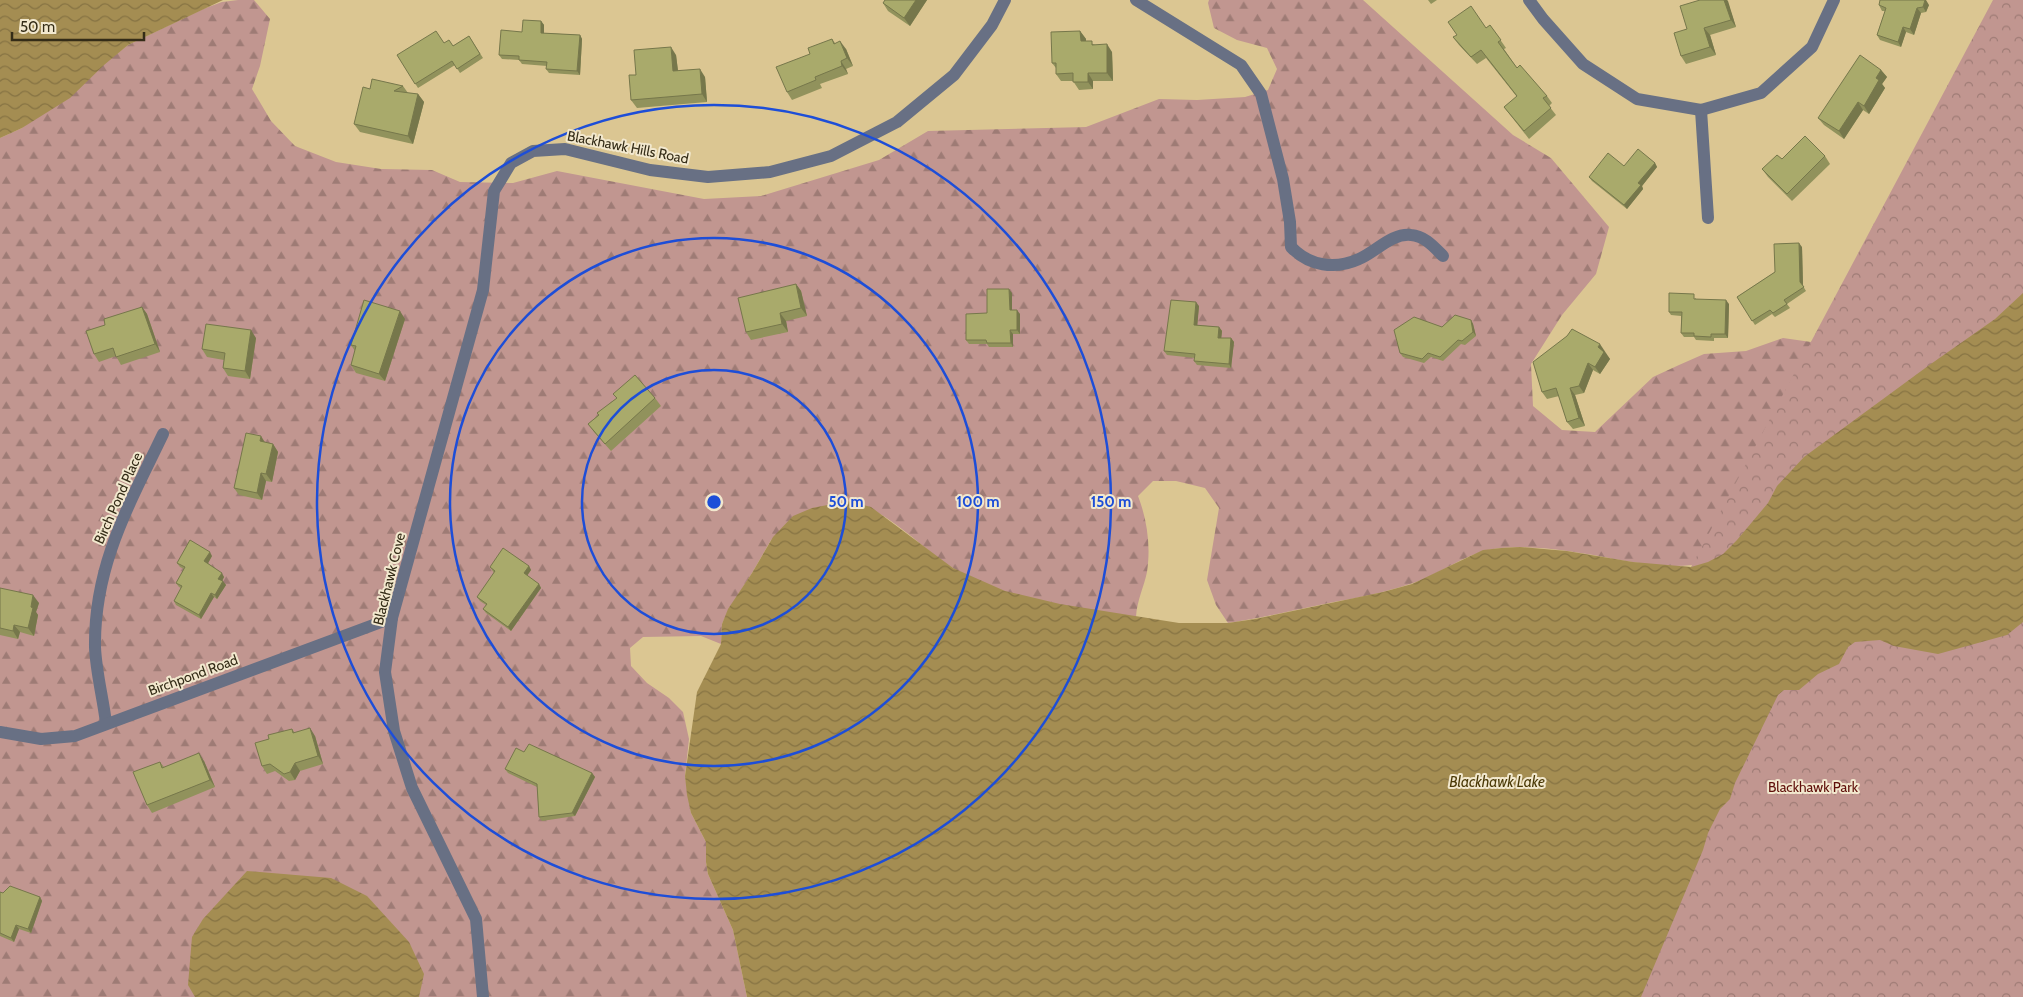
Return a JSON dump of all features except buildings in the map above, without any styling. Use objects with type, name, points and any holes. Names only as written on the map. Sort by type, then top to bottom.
[{"type":"street","name":"Blackhawk Hills Road","points":[[510,163],[533,151],[565,149],[650,170],[708,177],[770,172],[831,156],[897,122],[954,74],[992,25],[1005,0]]},
{"type":"street","points":[[1136,0],[1241,65],[1261,94],[1283,179],[1290,222],[1291,247],[1299,256],[1313,262],[1334,266],[1359,259],[1400,236],[1413,235],[1430,242],[1443,256]]},
{"type":"street","points":[[1530,0],[1543,19],[1584,64],[1636,99],[1701,110],[1761,93],[1812,47],[1834,0]]},
{"type":"street","points":[[1701,110],[1708,218]]},
{"type":"street","name":"Blackhawk Cove","points":[[483,997],[476,919],[412,788],[394,731],[385,672],[392,618],[484,290],[494,191],[510,163]]},
{"type":"street","name":"Birch Pond Place","points":[[106,723],[95,648],[100,585],[115,533],[163,434]]},
{"type":"street","name":"Birchpond Road","points":[[0,732],[41,739],[76,736],[106,723],[392,618]]},
{"type":"green space","points":[[254,0],[270,19],[260,66],[252,89],[271,121],[295,146],[336,162],[381,169],[432,170],[460,182],[513,183],[557,171],[704,199],[761,196],[879,160],[928,131],[1086,127],[1159,99],[1197,100],[1245,97],[1268,90],[1277,69],[1267,48],[1237,40],[1214,28],[1208,3],[1209,0],[1363,0],[1513,135],[1551,158],[1609,227],[1596,274],[1562,315],[1531,364],[1533,406],[1562,430],[1595,432],[1653,377],[1704,354],[1746,351],[1783,338],[1811,342],[1828,331],[1874,223],[1943,229],[1708,562],[1673,566],[1637,563],[1558,550],[1529,547],[1501,548],[1477,553],[1433,575],[1390,590],[1228,623],[1216,605],[1207,580],[1219,508],[1205,488],[1176,481],[1153,481],[1138,496],[1146,523],[1149,552],[1147,572],[1136,617],[1066,606],[996,588],[953,568],[890,520],[863,505],[848,501],[771,540],[729,609],[722,624],[721,644],[701,636],[643,637],[630,648],[631,666],[647,683],[669,698],[683,712],[689,739],[685,776],[691,813],[706,842],[708,874],[733,930],[747,997],[0,997],[0,138],[22,128],[128,45],[203,9],[222,2]]},
{"type":"green space","name":"Blackhawk Park","points":[[1993,0],[2023,0],[2023,997],[1462,997]]},
{"type":"water","points":[[0,0],[223,0],[128,45],[70,98],[22,128],[0,138]]},
{"type":"water","name":"Blackhawk Lake","points":[[2023,293],[2023,622],[2007,635],[1938,654],[1894,646],[1880,640],[1855,642],[1848,647],[1839,664],[1818,674],[1799,690],[1784,690],[1778,695],[1735,783],[1730,799],[1720,809],[1708,833],[1703,850],[1641,997],[747,997],[733,930],[708,874],[706,842],[691,813],[685,776],[697,692],[721,644],[722,624],[728,609],[773,537],[793,516],[812,508],[848,501],[871,507],[953,568],[1005,591],[1060,604],[1179,623],[1228,623],[1255,619],[1383,592],[1412,584],[1483,550],[1501,548],[1520,547],[1567,551],[1633,562],[1691,567],[1708,562],[1723,554],[1768,503],[1777,486],[1804,457],[1995,319]]},
{"type":"water","points":[[247,871],[331,878],[367,896],[409,942],[424,974],[419,997],[195,997],[188,985],[192,937],[203,919]]}]
